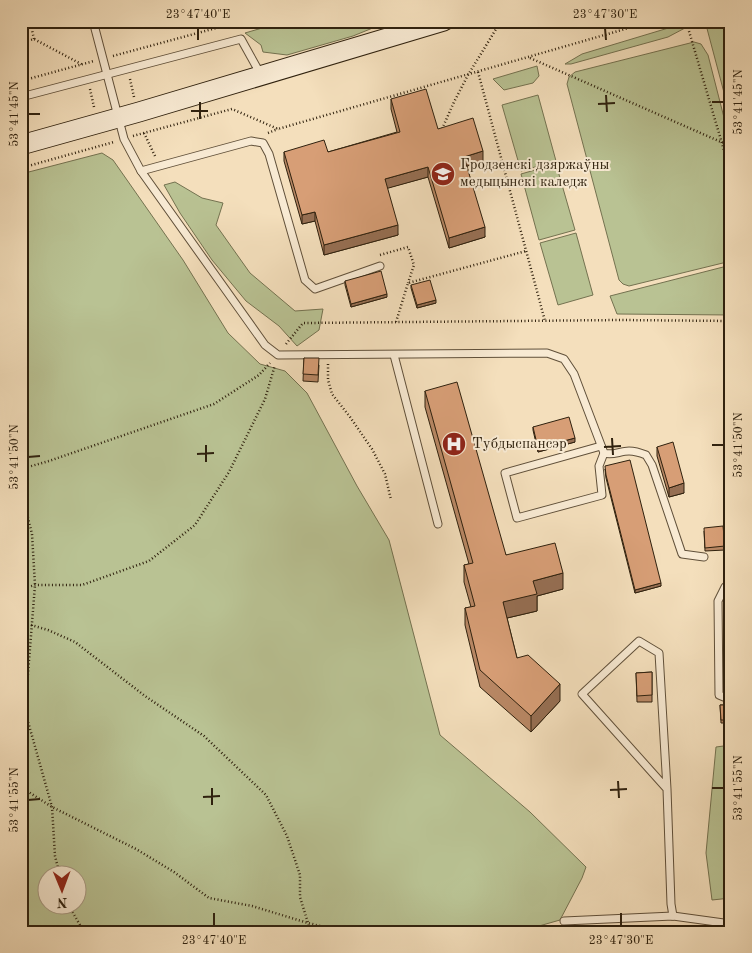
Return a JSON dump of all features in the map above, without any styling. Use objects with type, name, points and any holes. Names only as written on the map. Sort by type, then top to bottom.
[{"type":"street","points":[[21,145],[444,21]]},
{"type":"lane","points":[[92,21],[124,139],[141,171],[265,345],[278,355],[548,353],[564,359],[574,374],[602,449],[609,455],[633,450],[646,455],[652,464],[682,554],[704,557]]},
{"type":"lane","points":[[21,97],[241,39],[261,76]]},
{"type":"lane","points":[[141,171],[251,141],[263,143],[269,154],[305,280],[315,289],[380,266]]},
{"type":"lane","points":[[394,355],[438,524]]},
{"type":"lane","points":[[602,449],[599,466],[602,495],[517,518],[505,474],[602,449]]},
{"type":"lane","points":[[731,582],[725,587],[718,601],[719,695],[731,700]]},
{"type":"lane","points":[[667,790],[582,694],[639,641],[659,653],[667,790],[671,904],[673,916]]},
{"type":"lane","points":[[564,921],[673,916],[731,924]]},
{"type":"path","points":[[30,21],[34,39]]},
{"type":"path","points":[[21,81],[242,21]]},
{"type":"path","points":[[442,129],[468,75],[501,21]]},
{"type":"path","points":[[21,168],[232,109],[278,129],[653,21]]},
{"type":"path","points":[[686,21],[731,174]]},
{"type":"path","points":[[21,42],[34,39],[83,64]]},
{"type":"path","points":[[528,58],[721,142],[731,144]]},
{"type":"path","points":[[478,72],[545,321]]},
{"type":"path","points":[[144,133],[159,166]]},
{"type":"path","points":[[380,266],[376,256],[408,247],[414,265],[396,322]]},
{"type":"path","points":[[408,283],[526,251]]},
{"type":"path","points":[[21,469],[49,462],[214,404],[260,375],[303,323],[731,321]]},
{"type":"path","points":[[21,589],[34,585],[82,585],[150,561],[195,525],[229,472],[265,399],[278,355]]},
{"type":"path","points":[[327,355],[328,380],[332,394],[372,449],[385,474],[391,500]]},
{"type":"path","points":[[21,490],[32,534],[34,585],[25,710],[52,807],[55,856],[58,866]]},
{"type":"path","points":[[21,622],[48,630],[75,642],[145,696],[204,736],[266,795],[288,836],[300,875],[300,897],[309,932]]},
{"type":"path","points":[[21,787],[52,807],[136,849],[174,872],[209,898],[252,906],[344,932]]},
{"type":"path","points":[[75,916],[84,932]]},
{"type":"green space","points":[[286,21],[390,21],[353,36],[287,55],[263,52],[261,45],[245,33]]},
{"type":"green space","points":[[705,21],[731,21],[731,119]]},
{"type":"green space","points":[[675,26],[685,28],[668,37],[571,64],[565,64],[582,54]]},
{"type":"green space","points":[[694,42],[701,44],[708,55],[731,145],[731,261],[629,286],[619,280],[567,84],[569,77],[575,72]]},
{"type":"green space","points":[[537,66],[539,76],[533,83],[504,90],[493,79]]},
{"type":"green space","points":[[538,95],[556,161],[521,171],[502,105]]},
{"type":"green space","points":[[102,153],[113,160],[183,260],[228,333],[260,364],[285,371],[307,393],[357,486],[389,540],[440,735],[530,812],[586,867],[560,920],[518,932],[21,932],[21,174]]},
{"type":"green space","points":[[556,164],[575,230],[539,240],[521,174]]},
{"type":"green space","points":[[175,182],[202,198],[223,203],[216,225],[250,273],[295,311],[323,309],[319,330],[297,346],[279,326],[246,301],[212,260],[180,213],[164,185]]},
{"type":"green space","points":[[576,233],[593,295],[558,305],[540,243]]},
{"type":"green space","points":[[731,265],[731,315],[617,314],[610,296]]},
{"type":"green space","points":[[731,745],[731,898],[712,900],[706,853],[716,747]]},
{"type":"building","points":[[426,89],[438,129],[473,118],[483,151],[464,157],[485,227],[449,238],[428,167],[385,179],[398,225],[324,245],[315,212],[302,215],[284,152],[324,140],[328,152],[400,132],[391,99]]},
{"type":"building","points":[[381,271],[387,294],[351,304],[345,281]]},
{"type":"building","points":[[430,280],[436,300],[417,305],[411,285]]},
{"type":"building","points":[[304,358],[319,358],[318,375],[303,374]]},
{"type":"building","points":[[457,382],[506,555],[555,543],[563,573],[533,581],[537,594],[503,602],[517,658],[528,655],[560,684],[531,716],[480,670],[465,608],[475,606],[464,565],[473,563],[425,391]]},
{"type":"building","points":[[569,417],[575,438],[538,448],[533,427]]},
{"type":"building","points":[[673,442],[684,483],[669,488],[657,447]]},
{"type":"building","points":[[630,460],[661,583],[635,590],[605,466]]},
{"type":"building","points":[[723,526],[725,546],[705,548],[704,528]]},
{"type":"building","points":[[652,672],[652,695],[637,696],[636,673]]},
{"type":"building","points":[[720,705],[731,705],[731,720],[721,720]]},
{"type":"place","name":"Гродзенскі дзяржаўны медыцынскі каледж","points":[[443,174]]},
{"type":"place","name":"Тубдыспансэр","points":[[454,444]]}]
